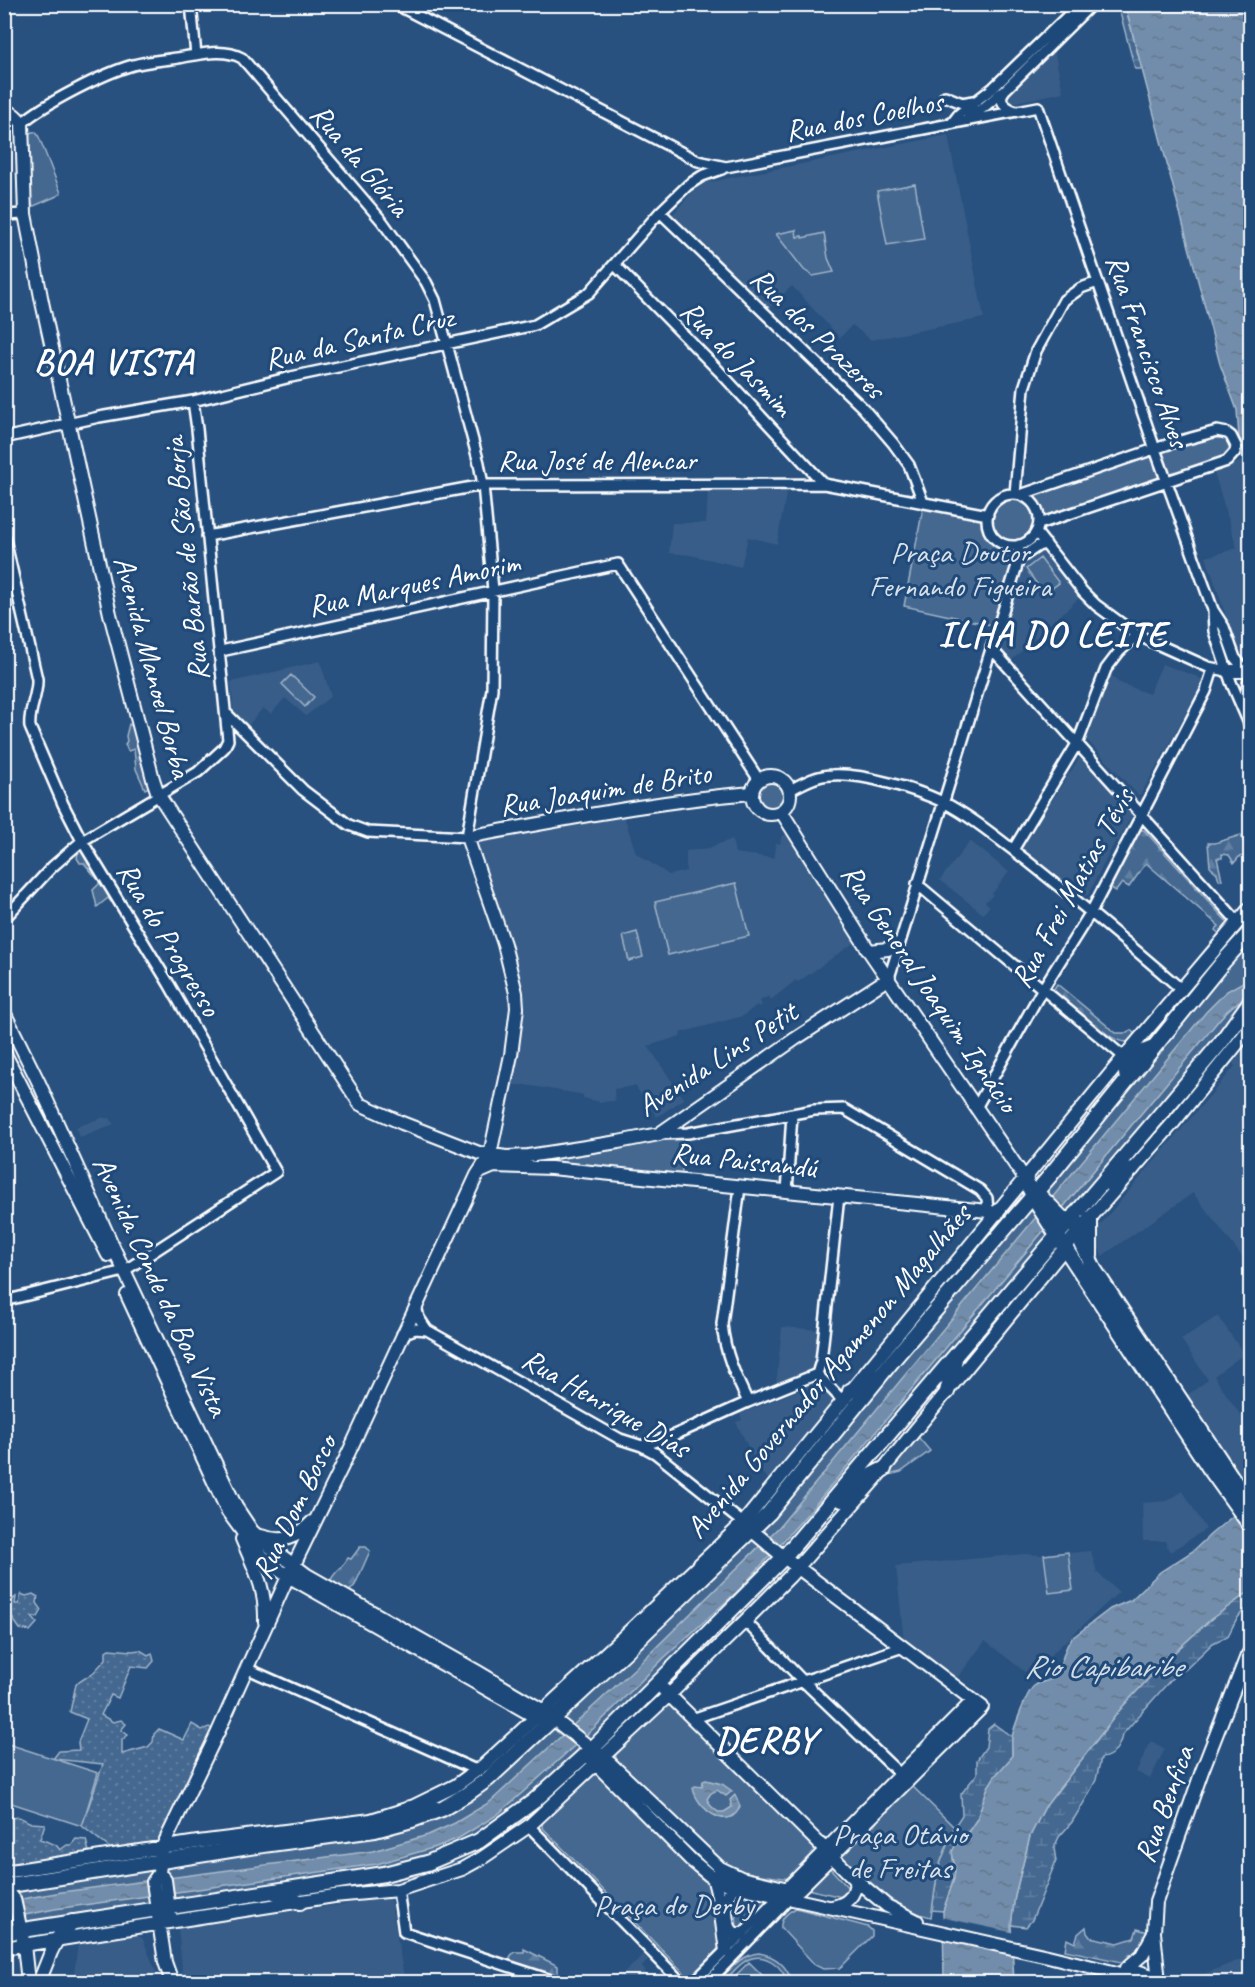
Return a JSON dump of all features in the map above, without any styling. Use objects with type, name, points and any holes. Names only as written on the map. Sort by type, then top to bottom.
[{"type":"highway","name":"Avenida Governador Agamenon Magalhães","points":[[4,1887],[159,1872],[263,1845],[375,1830],[412,1821],[442,1809],[488,1779],[626,1651],[769,1513],[893,1360],[1037,1198],[1127,1081],[1223,962],[1251,932]]},
{"type":"highway","points":[[4,1933],[21,1928],[72,1922],[162,1902],[272,1892],[384,1874],[427,1863],[459,1851],[498,1828],[534,1801],[589,1752],[823,1512],[956,1355],[1055,1233],[1090,1196],[1222,1041],[1250,1002]]},
{"type":"highway","points":[[1127,1081],[1124,1057],[1134,1056],[1155,1047]]},
{"type":"highway","points":[[1090,1196],[1099,1193],[1123,1173],[1132,1169]]},
{"type":"highway","name":"Rua General Joaquim Ignácio","points":[[1025,1179],[1037,1198]]},
{"type":"highway","points":[[1037,1198],[1069,1217],[1094,1269],[1246,1505],[1251,1525]]},
{"type":"highway","points":[[1037,1198],[1055,1233],[1210,1469],[1246,1505]]},
{"type":"highway","points":[[1090,1218],[1090,1258]]},
{"type":"highway","points":[[947,1392],[956,1355]]},
{"type":"highway","points":[[846,1396],[893,1360]]},
{"type":"highway","points":[[823,1512],[831,1509],[872,1475],[884,1469]]},
{"type":"highway","points":[[589,1668],[597,1667],[626,1651]]},
{"type":"highway","points":[[410,1808],[442,1809]]},
{"type":"highway","points":[[263,1845],[287,1831]]},
{"type":"highway","points":[[272,1892],[300,1902]]},
{"type":"highway","points":[[57,1940],[72,1922]]},
{"type":"main road","points":[[4,111],[17,116],[22,123]]},
{"type":"main road","name":"Avenida Manoel Borba","points":[[22,123],[25,214],[67,424],[124,671],[158,794],[360,1104],[492,1160]]},
{"type":"main road","points":[[1229,676],[1249,674],[1247,693],[1250,723]]},
{"type":"main road","points":[[767,776],[777,776],[790,790],[789,802],[781,811],[770,814],[754,805],[752,793],[759,780],[767,776]]},
{"type":"main road","name":"Rua Joaquim de Brito","points":[[467,837],[692,799],[752,793]]},
{"type":"main road","name":"Rua General Joaquim Ignácio","points":[[781,811],[869,951],[1025,1179]]},
{"type":"main road","name":"Rua Dom Bosco","points":[[172,1983],[162,1947],[165,1923],[162,1902],[153,1882],[159,1872],[162,1848],[248,1669],[291,1571],[477,1175],[492,1160],[512,1055],[517,1008],[504,944],[467,837]]},
{"type":"main road","name":"Avenida Governador Agamenon Magalhães","points":[[4,1872],[371,1820],[410,1808],[455,1786],[549,1721],[589,1668],[752,1531],[846,1396],[992,1212],[1025,1179],[1180,989],[1251,908]]},
{"type":"main road","points":[[869,951],[888,949],[898,944]]},
{"type":"main road","name":"Avenida Lins Petit","points":[[492,1160],[659,1134],[795,1039],[889,978]]},
{"type":"main road","name":"Avenida Conde da Boa Vista","points":[[4,1012],[39,1083],[123,1271],[215,1487],[236,1524],[263,1557],[291,1571]]},
{"type":"main road","points":[[4,1948],[300,1902],[398,1890],[462,1869],[529,1826],[589,1752],[669,1695],[798,1567],[884,1469],[1077,1233],[1251,1028]]},
{"type":"main road","name":"Avenida Conde da Boa Vista","points":[[4,1052],[123,1271],[236,1508],[245,1522],[291,1571]]},
{"type":"main road","points":[[472,1151],[477,1175]]},
{"type":"main road","points":[[553,1169],[549,1160],[556,1151]]},
{"type":"main road","name":"Rua Paissandú","points":[[492,1160],[512,1165],[992,1212]]},
{"type":"main road","points":[[257,1535],[274,1540],[291,1539],[305,1529],[318,1515]]},
{"type":"main road","points":[[236,1524],[263,1587],[266,1607],[265,1629]]},
{"type":"main road","name":"Rua Henrique Dias","points":[[752,1531],[977,1704]]},
{"type":"main road","points":[[291,1571],[315,1580],[478,1672],[589,1752],[720,1868],[741,1878],[829,1908],[914,1923],[1127,1968],[1160,1982]]},
{"type":"main road","name":"Rua Benfica","points":[[1160,1982],[1154,1932],[1156,1902],[1230,1698],[1251,1651]]},
{"type":"main road","points":[[657,1683],[856,1880],[887,1906],[914,1923]]},
{"type":"main road","points":[[829,1853],[900,1774],[977,1704]]},
{"type":"main road","points":[[788,1894],[977,1704]]},
{"type":"main road","points":[[589,1752],[691,1860],[712,1877],[734,1886],[788,1894]]},
{"type":"main road","points":[[712,1877],[726,1951]]},
{"type":"main road","points":[[829,1908],[848,1902],[856,1880]]},
{"type":"main road","points":[[734,1886],[727,1898],[728,1924],[734,1934],[742,1934]]},
{"type":"main road","points":[[4,1887],[15,1899],[28,1983]]},
{"type":"main road","points":[[141,1927],[150,1932],[162,1947]]},
{"type":"main road","points":[[1127,1968],[1146,1950],[1154,1932]]},
{"type":"main road","points":[[39,1983],[57,1940]]},
{"type":"main road","points":[[1040,1951],[1121,1974],[1142,1983]]},
{"type":"street","points":[[191,4],[196,55]]},
{"type":"street","name":"Rua dos Coelhos","points":[[395,4],[698,161],[726,167],[1038,107]]},
{"type":"street","points":[[1044,122],[1019,110],[1006,107],[1002,102],[1002,94],[1061,30],[1080,4]]},
{"type":"street","points":[[952,123],[958,114],[981,98],[1092,4]]},
{"type":"street","name":"Rua da Glória","points":[[22,123],[42,108],[133,65],[196,55],[229,53],[242,58],[382,221],[426,282],[435,300],[483,484],[493,590],[492,689],[467,837]]},
{"type":"street","points":[[952,123],[977,112],[1006,89]]},
{"type":"street","points":[[945,96],[962,103],[981,98]]},
{"type":"street","name":"Rua Francisco Alves","points":[[1038,107],[1155,449],[1214,610],[1224,627],[1234,658],[1249,674]]},
{"type":"street","points":[[688,185],[699,167],[698,161]]},
{"type":"street","points":[[688,185],[702,176],[726,167]]},
{"type":"street","name":"Rua da Santa Cruz","points":[[4,438],[193,401],[291,377],[536,325],[589,293],[660,212],[688,185]]},
{"type":"street","name":"Rua dos Prazeres","points":[[660,212],[863,408],[909,465],[923,502]]},
{"type":"street","points":[[4,215],[25,214]]},
{"type":"street","name":"Rua do Jasmim","points":[[615,266],[719,371],[824,484]]},
{"type":"street","points":[[1018,495],[1019,426],[1024,388],[1036,351],[1064,300],[1081,288],[1098,282]]},
{"type":"street","name":"Rua Barão de São Borja","points":[[193,401],[226,713],[303,790],[349,825],[368,832],[467,837]]},
{"type":"street","points":[[1018,495],[1155,449],[1217,431],[1227,433],[1234,441],[1235,452],[1230,460],[1054,519],[1038,528],[1029,541],[1018,545],[1004,544],[993,536],[988,515],[990,509],[1005,495],[1026,497],[1035,506],[1039,517],[1038,528],[1045,543],[1089,598],[1137,635],[1229,676],[1225,681],[1219,682],[1206,691]]},
{"type":"street","name":"Rua José de Alencar","points":[[207,536],[483,484],[824,484],[988,515]]},
{"type":"street","points":[[1045,543],[1046,531],[1054,519]]},
{"type":"street","name":"Rua do Progresso","points":[[4,535],[37,686],[29,716],[30,727],[63,804],[82,841],[169,984],[276,1172],[123,1271]]},
{"type":"street","points":[[1019,559],[1045,543]]},
{"type":"street","points":[[889,978],[1019,559],[1018,545]]},
{"type":"street","name":"Rua Marques Amorim","points":[[221,651],[618,564],[759,780]]},
{"type":"street","name":"Rua Francisco Alves","points":[[1214,610],[1214,631],[1243,712],[1250,723]]},
{"type":"street","points":[[1013,850],[1078,742],[1106,669],[1119,652],[1137,635]]},
{"type":"street","points":[[991,648],[1238,922]]},
{"type":"street","name":"Rua Frei Matias Tévis","points":[[976,1106],[1042,990],[1090,912],[1206,691],[1213,669]]},
{"type":"street","points":[[4,919],[52,867],[82,841],[198,772],[224,748],[228,740],[226,713]]},
{"type":"street","points":[[790,790],[809,780],[832,775],[862,777],[943,802],[1013,850],[1180,989]]},
{"type":"street","points":[[917,884],[1124,1057]]},
{"type":"street","points":[[659,1134],[688,1133],[814,1110],[844,1109],[981,1190],[992,1212]]},
{"type":"street","points":[[787,1192],[792,1114]]},
{"type":"street","points":[[740,1187],[722,1324],[724,1347],[748,1402]]},
{"type":"street","points":[[817,1374],[821,1361],[839,1196]]},
{"type":"street","points":[[4,1301],[123,1271]]},
{"type":"street","points":[[416,1306],[419,1318],[427,1330]]},
{"type":"street","points":[[402,1334],[415,1329],[427,1330]]},
{"type":"street","name":"Rua Henrique Dias","points":[[427,1330],[620,1439],[655,1453],[752,1531]]},
{"type":"street","points":[[642,1446],[672,1436],[817,1374]]},
{"type":"street","points":[[817,1374],[846,1396]]},
{"type":"street","points":[[745,1622],[900,1774]]},
{"type":"street","points":[[692,1719],[903,1647]]},
{"type":"street","points":[[248,1669],[476,1770]]},
{"type":"street","points":[[529,1826],[681,1983]]},
{"type":"street","points":[[398,1890],[404,1932],[557,1983]]},
{"type":"street","points":[[694,1983],[742,1934],[788,1894]]},
{"type":"street","points":[[708,1983],[788,1894]]},
{"type":"shaded area","points":[[1054,50],[1063,92],[1012,103],[1007,99],[1009,94]]},
{"type":"shaded area","points":[[948,135],[984,318],[871,340],[852,325],[840,338],[792,286],[768,309],[672,217],[694,190],[704,183]]},
{"type":"shaded area","points":[[1248,460],[1250,468],[1250,662],[1243,660],[1239,655],[1206,557],[1237,548],[1213,469]]},
{"type":"shaded area","points":[[708,489],[787,489],[777,544],[748,537],[741,567],[690,555],[669,553],[672,523],[706,523]]},
{"type":"shaded area","points":[[1035,543],[1080,597],[1011,661],[996,643],[1024,556]]},
{"type":"shaded area","points":[[320,661],[331,696],[306,716],[285,698],[271,714],[263,708],[245,729],[234,718],[231,682]]},
{"type":"shaded area","points":[[1162,664],[1203,681],[1161,759],[1141,794],[1138,795],[1087,740],[1111,675],[1118,682],[1149,694]]},
{"type":"shaded area","points":[[1080,757],[1132,815],[1118,841],[1116,840],[1088,895],[1082,896],[1021,849]]},
{"type":"shaded area","points":[[622,810],[636,853],[669,875],[686,871],[686,851],[706,849],[732,839],[735,853],[774,858],[776,843],[780,844],[781,837],[792,830],[861,938],[798,982],[796,980],[771,1000],[769,996],[760,1001],[762,1005],[760,1007],[757,1005],[743,1016],[680,1033],[681,1036],[648,1046],[684,1099],[657,1117],[635,1086],[614,1089],[615,1101],[600,1102],[583,1098],[583,1095],[579,1094],[525,1085],[505,1085],[517,1008],[467,837]]},
{"type":"shaded area","points":[[970,841],[1009,872],[993,895],[985,902],[990,906],[983,914],[940,880]]},
{"type":"shaded area","points":[[1250,1042],[1250,1267],[1193,1193],[1102,1256],[1098,1245],[1098,1227],[1235,1066],[1233,1063]]},
{"type":"shaded area","points":[[104,1117],[106,1119],[108,1117],[114,1124],[80,1137],[76,1127]]},
{"type":"shaded area","points":[[1218,1316],[1244,1354],[1214,1376],[1250,1429],[1250,1493],[1186,1396],[1208,1380],[1181,1339]]},
{"type":"shaded area","points":[[782,1327],[822,1330],[816,1368],[776,1385]]},
{"type":"shaded area","points":[[817,1383],[822,1385],[835,1403],[772,1482],[750,1463],[752,1455],[736,1422],[742,1420],[740,1414]]},
{"type":"shaded area","points":[[1183,1491],[1206,1529],[1170,1552],[1165,1541],[1143,1541],[1142,1503],[1166,1501]]},
{"type":"shaded area","points":[[1091,1551],[1097,1572],[1119,1592],[1029,1675],[985,1641],[956,1680],[904,1642],[896,1566],[1023,1554],[1044,1555]]},
{"type":"shaded area","points":[[1151,1741],[1165,1749],[1150,1779],[1136,1772]]},
{"type":"shaded area","points":[[390,1898],[405,1982],[183,1982],[178,1927]]},
{"type":"shaded area","points":[[132,1934],[143,1939],[160,1982],[73,1982],[78,1942]]},
{"type":"shaded area","points":[[643,1955],[648,1960],[642,1967],[646,1972],[637,1981],[635,1979],[633,1982],[625,1982],[620,1977]]},
{"type":"shaded area","points":[[1250,1956],[1250,1982],[1184,1982],[1244,1958]]},
{"type":"green space","points":[[1118,5],[1125,5],[1142,69],[1135,69]]},
{"type":"green space","points":[[36,132],[39,137],[61,193],[34,206],[30,204],[26,136]]},
{"type":"green space","points":[[915,184],[924,239],[887,245],[877,191]]},
{"type":"green space","points":[[796,230],[797,237],[802,236],[802,238],[824,233],[828,258],[834,272],[813,276],[804,270],[776,234]]},
{"type":"green space","points":[[1222,432],[1232,442],[1230,456],[1169,479],[1158,450]]},
{"type":"green space","points":[[1154,451],[1165,480],[1041,522],[1036,507],[1025,495]]},
{"type":"green space","points":[[1008,496],[1018,496],[1033,506],[1037,520],[1036,529],[1027,540],[1018,544],[1008,544],[993,534],[989,525],[989,515],[999,500]]},
{"type":"green space","name":"Praça Doutor Fernando Figueira","points":[[924,503],[987,516],[991,534],[1004,545],[1017,547],[1018,557],[996,626],[904,606]]},
{"type":"green space","points":[[1040,558],[1059,583],[1044,594],[1026,569]]},
{"type":"green space","points":[[291,675],[314,697],[305,707],[282,684]]},
{"type":"green space","points":[[129,724],[135,728],[153,785],[145,789],[136,769],[134,749],[128,751],[125,744]]},
{"type":"green space","points":[[771,779],[782,783],[786,794],[782,805],[771,809],[760,805],[756,794],[760,783]]},
{"type":"green space","points":[[1140,830],[1144,830],[1229,924],[1222,936],[1215,930],[1219,926],[1146,863],[1129,887],[1122,883],[1116,891],[1109,887]]},
{"type":"green space","points":[[1241,835],[1250,859],[1244,856],[1239,857],[1234,863],[1229,855],[1222,854],[1222,858],[1217,858],[1222,880],[1219,880],[1217,873],[1210,867],[1208,843]]},
{"type":"green space","points":[[83,846],[116,901],[111,902],[108,898],[97,907],[93,890],[99,881],[77,858],[79,848]]},
{"type":"green space","points":[[736,883],[749,936],[668,955],[655,902]]},
{"type":"green space","points":[[637,932],[643,957],[629,961],[623,936]]},
{"type":"green space","points":[[1250,938],[1250,1002],[851,1480],[591,1749],[552,1718],[752,1531]]},
{"type":"green space","points":[[1057,984],[1116,1033],[1127,1033],[1131,1030],[1137,1037],[1124,1042],[1101,1032],[1051,993]]},
{"type":"green space","points":[[677,1136],[682,1140],[682,1176],[554,1162],[557,1157]]},
{"type":"green space","points":[[914,1432],[930,1451],[901,1472],[876,1478]]},
{"type":"green space","points":[[360,1547],[366,1547],[370,1551],[355,1585],[347,1594],[329,1583],[348,1558],[351,1559]]},
{"type":"green space","points":[[1068,1552],[1073,1590],[1049,1593],[1044,1555]]},
{"type":"green space","points":[[1250,1591],[1250,1611],[1244,1610],[1228,1636],[1213,1643],[1186,1669],[1173,1677],[1122,1735],[1115,1751],[1101,1758],[1096,1780],[1054,1848],[1056,1861],[1032,1920],[1026,1927],[1011,1925],[1015,1895],[1030,1836],[1045,1807],[1122,1707],[1166,1660],[1211,1619]]},
{"type":"green space","points":[[21,1594],[26,1596],[33,1594],[38,1597],[37,1603],[42,1610],[38,1617],[32,1617],[37,1623],[30,1631],[20,1629],[9,1613],[5,1616],[7,1605],[16,1597],[15,1604],[19,1604]]},
{"type":"green space","points":[[109,1649],[140,1650],[148,1655],[152,1653],[154,1661],[148,1668],[131,1666],[118,1698],[111,1695],[101,1715],[113,1722],[121,1720],[126,1724],[121,1730],[128,1735],[122,1740],[122,1754],[148,1747],[159,1729],[184,1740],[192,1724],[202,1730],[209,1727],[218,1732],[162,1848],[111,1849],[82,1826],[103,1764],[53,1759],[59,1751],[79,1750],[78,1742],[87,1719],[70,1712],[76,1684],[93,1673],[106,1659],[106,1651]]},
{"type":"green space","name":"Praça do Derby","points":[[666,1704],[671,1704],[819,1851],[791,1879],[745,1873],[717,1861],[617,1762],[615,1753]]},
{"type":"green space","points":[[547,1724],[586,1754],[498,1828],[427,1863],[5,1935],[5,1886],[446,1807]]},
{"type":"green space","points":[[994,1724],[1012,1737],[1012,1757],[988,1787],[977,1819],[955,1846],[954,1879],[943,1911],[932,1910],[938,1869],[954,1827],[962,1815],[961,1794],[977,1774],[977,1760],[986,1747],[988,1729]]},
{"type":"green space","points":[[5,1743],[98,1773],[82,1826],[5,1801]]},
{"type":"green space","name":"Praça do Derby","points":[[597,1772],[629,1806],[714,1886],[720,1950],[691,1980],[542,1827],[543,1820],[592,1774]]},
{"type":"green space","name":"Praça Otávio de Freitas","points":[[910,1784],[954,1827],[938,1869],[931,1917],[905,1908],[881,1894],[840,1855]]},
{"type":"green space","points":[[5,1810],[12,1818],[19,1817],[31,1823],[45,1824],[40,1839],[56,1845],[60,1850],[71,1845],[76,1839],[86,1840],[89,1852],[5,1867]]},
{"type":"green space","points":[[828,1866],[850,1890],[849,1893],[842,1897],[807,1889]]},
{"type":"green space","points":[[740,1894],[769,1901],[741,1929],[737,1927],[735,1898]]},
{"type":"green space","points":[[796,1908],[868,1927],[872,1931],[872,1936],[840,1968],[823,1969],[815,1965],[781,1928],[785,1916]]},
{"type":"green space","points":[[1086,1927],[1090,1937],[1118,1943],[1134,1938],[1137,1929],[1152,1933],[1131,1964],[1065,1950],[1067,1939],[1075,1943],[1078,1934]]},
{"type":"green space","points":[[524,1949],[558,1966],[558,1981],[509,1964],[514,1952],[524,1952]]},
{"type":"green space","points":[[759,1953],[780,1963],[792,1982],[787,1982],[782,1971],[773,1962],[755,1957],[742,1963],[723,1982],[717,1982],[741,1960]]},
{"type":"green space","points":[[749,1962],[769,1982],[729,1982]]},
{"type":"water","points":[[1125,5],[1243,5],[1250,43],[1250,468],[1239,437],[1237,410],[1220,364]]},
{"type":"water","points":[[1250,978],[1250,997],[1235,1004],[1217,1022],[809,1512],[740,1589],[664,1658],[594,1728],[497,1815],[459,1838],[377,1864],[55,1909],[5,1919],[5,1902],[62,1892],[373,1851],[428,1835],[455,1823],[490,1802],[635,1668],[779,1527],[1206,1012],[1227,991]]},
{"type":"water","name":"Rio Capibaribe","points":[[1250,1502],[1250,1591],[1211,1619],[1166,1660],[1122,1707],[1045,1807],[1030,1836],[1015,1895],[1011,1925],[1014,1982],[944,1982],[943,1911],[954,1879],[955,1868],[952,1852],[977,1819],[988,1787],[1012,1757],[1013,1734],[1031,1689],[1054,1676],[1072,1638],[1110,1609],[1131,1600],[1160,1572],[1193,1551]]},
{"type":"water","points":[[703,1781],[722,1784],[732,1791],[726,1796],[717,1790],[711,1793],[707,1799],[711,1806],[718,1812],[724,1812],[732,1807],[730,1800],[735,1795],[740,1806],[735,1814],[729,1818],[722,1818],[714,1815],[700,1803],[693,1788],[702,1787]]},
{"type":"pier","points":[[940,1917],[1015,1933],[1016,1956],[940,1939]]},
{"type":"district","name":"BOA VISTA","points":[[114,361]]},
{"type":"district","name":"ILHA DO LEITE","points":[[1053,633]]},
{"type":"district","name":"DERBY","points":[[766,1739]]}]
